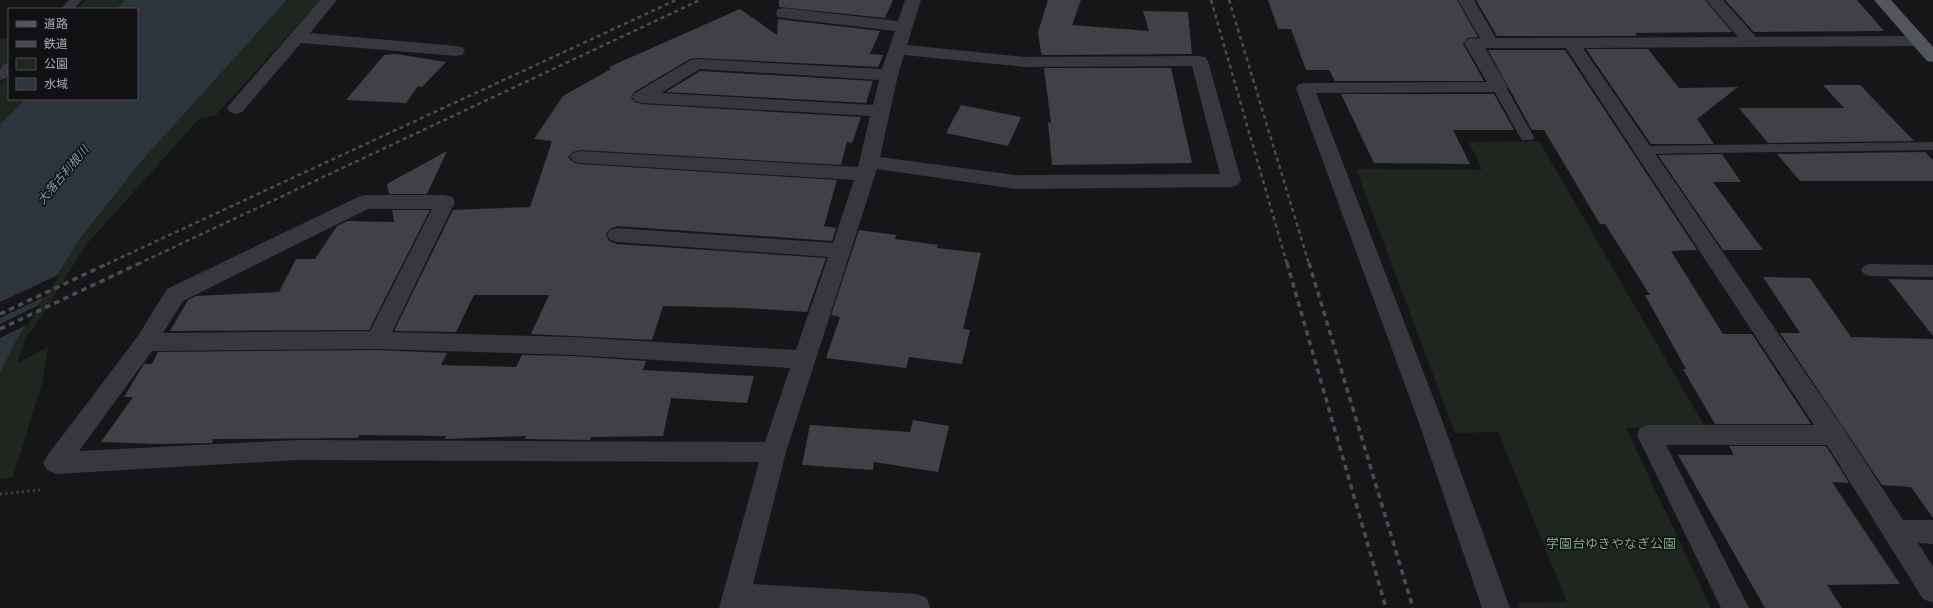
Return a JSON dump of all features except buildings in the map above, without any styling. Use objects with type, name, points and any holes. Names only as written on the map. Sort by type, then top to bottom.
[{"type":"main road","points":[[1882,0],[1933,57]]},
{"type":"street","points":[[236,108],[329,0]]},
{"type":"street","points":[[913,0],[889,75],[867,168],[774,452],[767,484],[735,602],[917,607]]},
{"type":"street","points":[[1466,0],[1490,43]]},
{"type":"street","points":[[1714,0],[1752,42]]},
{"type":"street","points":[[784,13],[904,27]]},
{"type":"street","points":[[296,37],[456,51]]},
{"type":"street","points":[[1496,608],[1431,423],[1305,88],[1499,88],[1473,42],[1571,43],[1918,41]]},
{"type":"street","points":[[1571,43],[1834,435],[1933,590]]},
{"type":"street","points":[[580,157],[867,168],[1015,182],[1231,180],[1199,61],[1025,62],[898,49]]},
{"type":"street","points":[[881,111],[641,96],[697,64],[889,75]]},
{"type":"street","points":[[377,340],[445,202],[365,202],[175,295],[146,342],[56,463],[296,450],[774,452]]},
{"type":"street","points":[[617,235],[841,251]]},
{"type":"street","points":[[146,342],[377,340],[572,346],[805,360]]},
{"type":"street","points":[[1735,608],[1649,435],[1834,435]]},
{"type":"street","points":[[1895,530],[1933,532]]},
{"type":"lane","points":[[68,8],[76,0]]},
{"type":"lane","points":[[0,76],[8,68]]},
{"type":"lane","points":[[1499,88],[1527,136]]},
{"type":"lane","points":[[1644,150],[1933,146]]},
{"type":"lane","points":[[1869,270],[1933,271]]},
{"type":"green space","points":[[85,0],[125,0],[117,8],[77,8]]},
{"type":"green space","points":[[287,0],[320,0],[215,116],[199,119],[86,245],[36,325],[27,335],[17,363],[48,347],[43,380],[13,477],[0,479],[0,373],[16,341],[79,240],[139,164]]},
{"type":"green space","points":[[0,38],[8,38],[8,60],[0,68]]},
{"type":"green space","points":[[8,77],[8,100],[25,100],[0,124],[0,84]]},
{"type":"green space","name":"学園台ゆきやなぎ公園","points":[[1539,141],[1704,425],[1626,428],[1711,608],[1519,608],[1517,603],[1567,602],[1498,432],[1455,433],[1356,169],[1482,170],[1469,142]]},
{"type":"water","name":"大落古利根川","points":[[125,0],[287,0],[139,164],[79,240],[16,341],[0,373],[0,124],[25,100],[138,100],[138,8],[117,8]]},
{"type":"pier","points":[[60,274],[46,296],[0,318],[0,302]]},
{"type":"pier","points":[[41,304],[29,324],[0,338],[0,324]]},
{"type":"railway","points":[[107,264],[676,0]]},
{"type":"railway","points":[[138,264],[700,0]]},
{"type":"railway","points":[[1211,0],[1287,264]]},
{"type":"railway","points":[[1229,0],[1309,264]]},
{"type":"railway","points":[[0,314],[109,263]]},
{"type":"railway","points":[[0,329],[140,263]]},
{"type":"railway","points":[[1287,263],[1386,608]]},
{"type":"railway","points":[[1309,263],[1413,608]]}]
